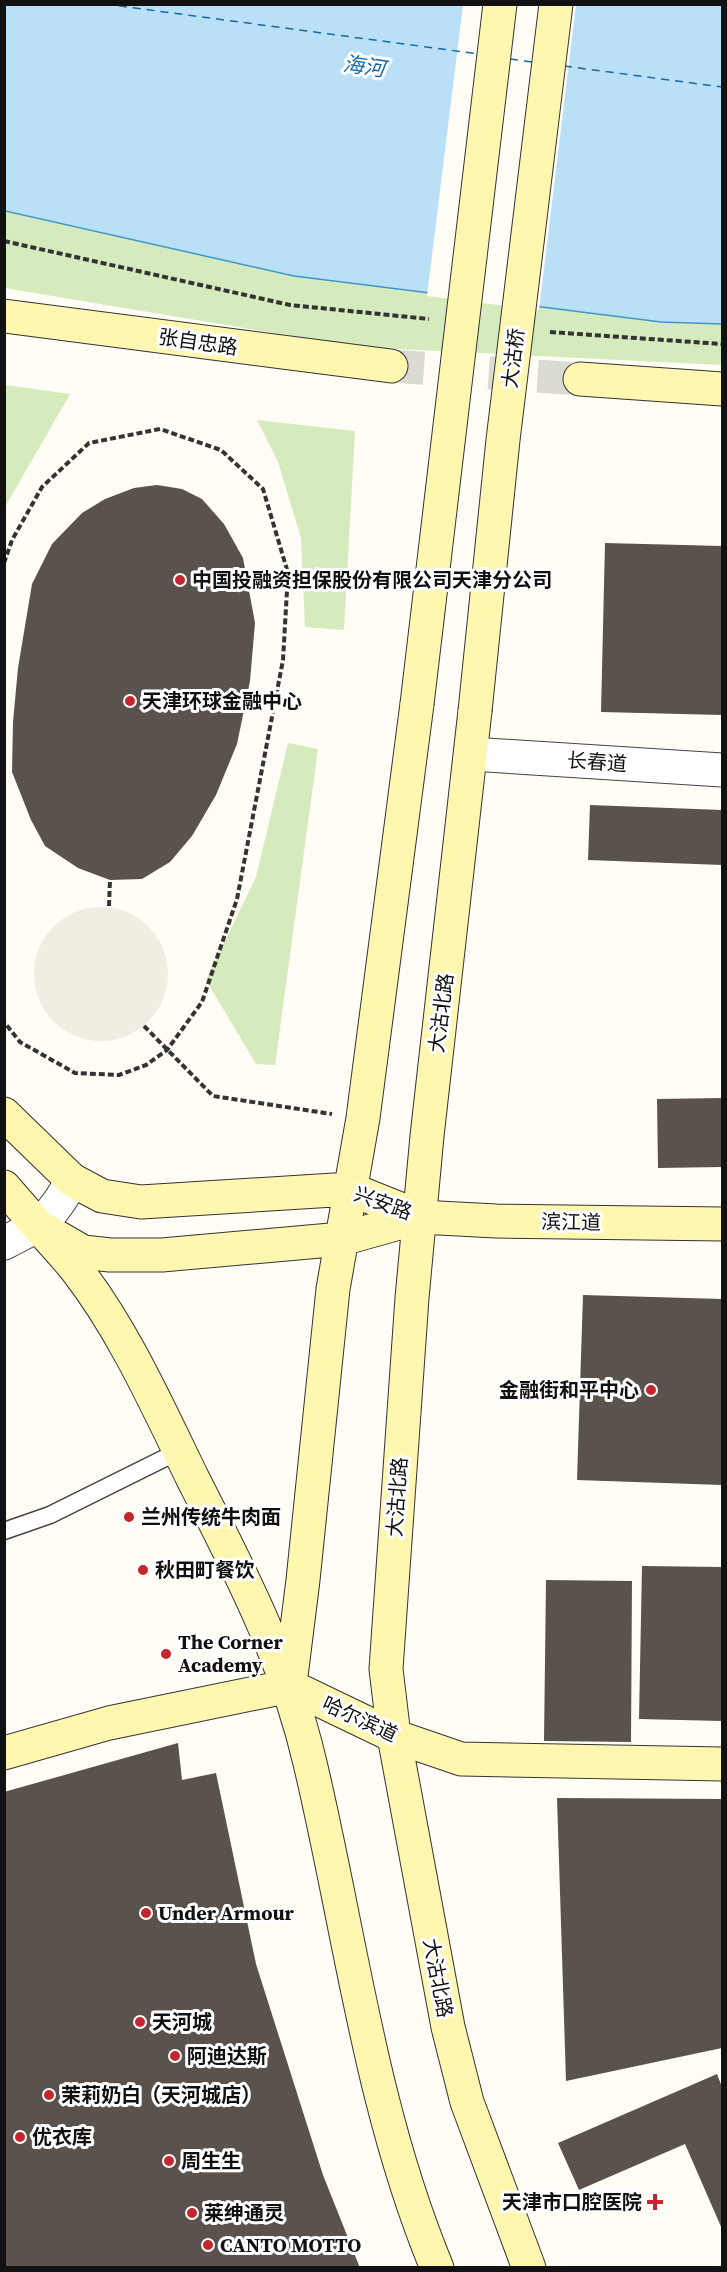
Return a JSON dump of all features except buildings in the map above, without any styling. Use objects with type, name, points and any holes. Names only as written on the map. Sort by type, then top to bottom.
[{"type":"main road","points":[[290,1686],[333,1288],[363,1118],[417,704],[500,4]]},
{"type":"main road","name":"大沽桥","points":[[475,711],[503,440],[556,4]]},
{"type":"main road","name":"张自忠路","points":[[4,316],[391,366]]},
{"type":"main road","points":[[580,379],[723,389]]},
{"type":"main road","name":"大沽北路","points":[[475,711],[427,1136],[388,1619],[386,1669],[394,1736],[448,2027],[467,2103],[529,2268]]},
{"type":"main road","name":"兴安路","points":[[4,1114],[72,1180],[102,1196],[141,1202],[350,1189],[420,1217]]},
{"type":"main road","name":"兴安路","points":[[4,1186],[38,1226],[83,1252],[110,1255],[162,1255],[342,1239],[420,1217]]},
{"type":"main road","name":"滨江道","points":[[420,1217],[496,1221],[723,1224]]},
{"type":"main road","points":[[38,1226],[76,1269],[114,1329],[261,1613],[290,1686],[310,1762],[389,2127],[429,2265]]},
{"type":"main road","points":[[4,1753],[109,1723],[290,1686]]},
{"type":"main road","name":"哈尔滨道","points":[[290,1686],[394,1736],[461,1759],[723,1764]]},
{"type":"street","name":"长春道","points":[[471,754],[723,770]]},
{"type":"street","points":[[4,1243],[38,1226],[61,1200],[72,1180]]},
{"type":"lane","points":[[4,1531],[50,1515],[179,1451]]},
{"type":"path","points":[[4,241],[290,305],[432,320]]},
{"type":"path","points":[[539,330],[610,338],[723,344]]},
{"type":"path","points":[[4,563],[12,540],[42,487],[89,443],[159,429],[221,450],[263,489],[288,573],[283,660],[237,899],[202,1002],[167,1050],[146,1065],[119,1075],[75,1073],[20,1042],[4,1022]]},
{"type":"path","points":[[109,906],[110,880]]},
{"type":"path","points":[[144,1026],[213,1096],[363,1118]]},
{"type":"green space","points":[[4,5],[722,5],[722,365],[357,347],[5,288]]},
{"type":"green space","points":[[4,385],[70,394],[5,507]]},
{"type":"green space","points":[[257,420],[355,431],[344,630],[305,627],[301,538],[278,462]]},
{"type":"green space","points":[[288,743],[318,749],[275,1065],[256,1064],[206,980],[256,877]]},
{"type":"shaded area","points":[[101,907],[127,912],[148,927],[163,948],[168,974],[163,1000],[148,1021],[127,1036],[101,1041],[75,1036],[54,1021],[39,1000],[34,974],[39,948],[54,927],[75,912]]},
{"type":"water","name":"海河","points":[[5,5],[722,5],[722,324],[661,322],[294,276],[5,211]]},
{"type":"pier","points":[[463,5],[576,5],[539,310],[427,296]]},
{"type":"ferry route","points":[[105,4],[479,54]]},
{"type":"ferry route","points":[[510,59],[532,62]]},
{"type":"ferry route","points":[[564,66],[722,87]]},
{"type":"tunnel","points":[[391,366],[580,379]]},
{"type":"place","name":"中国投融资担保股份有限公司天津分公司","points":[[180,580]]},
{"type":"place","name":"天津环球金融中心","points":[[130,701]]},
{"type":"place","name":"金融街和平中心","points":[[651,1390]]},
{"type":"place","name":"兰州传统牛肉面","points":[[129,1517]]},
{"type":"place","name":"秋田町餐饮","points":[[143,1570]]},
{"type":"place","name":"The Corner Academy","points":[[166,1654]]},
{"type":"place","name":"Under Armour","points":[[146,1913]]},
{"type":"place","name":"天河城","points":[[140,2022]]},
{"type":"place","name":"阿迪达斯","points":[[175,2056]]},
{"type":"place","name":"茉莉奶白（天河城店）","points":[[49,2095]]},
{"type":"place","name":"优衣库","points":[[20,2137]]},
{"type":"place","name":"周生生","points":[[169,2161]]},
{"type":"place","name":"天津市口腔医院","points":[[655,2202]]},
{"type":"place","name":"莱绅通灵","points":[[192,2213]]},
{"type":"place","name":"CANTO MOTTO","points":[[208,2245]]}]
